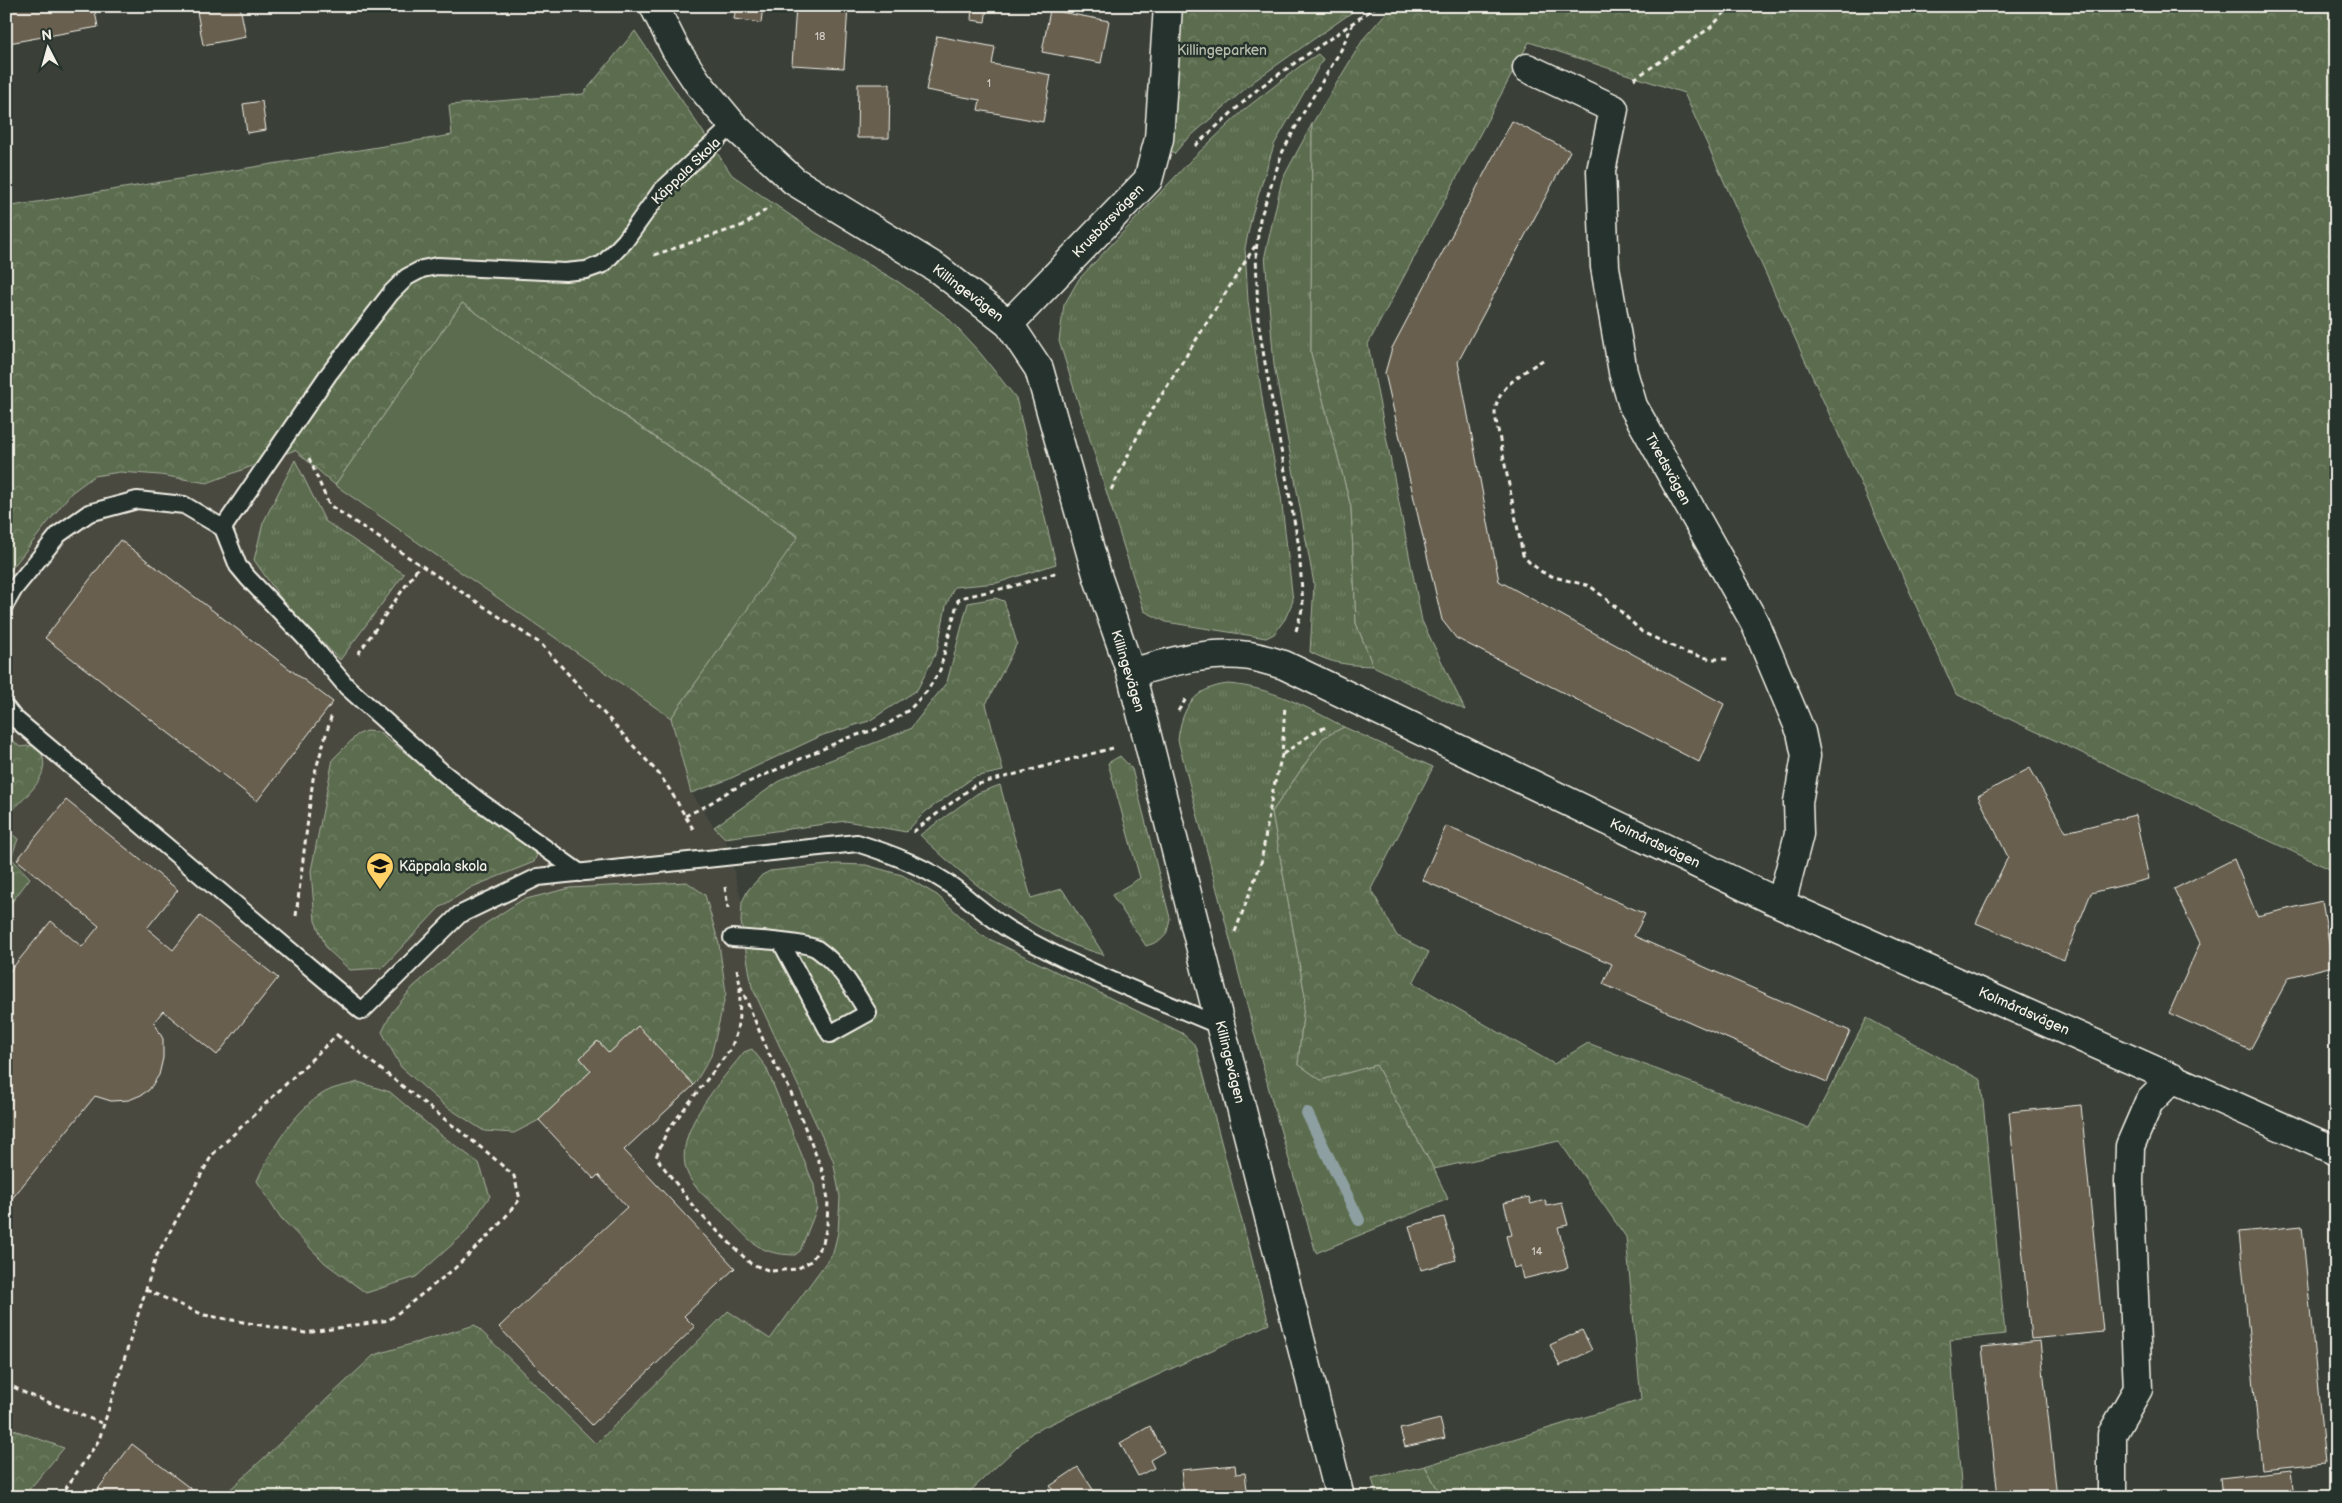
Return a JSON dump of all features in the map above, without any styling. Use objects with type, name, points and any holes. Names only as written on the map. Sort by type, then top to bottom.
[{"type":"street","name":"Killingevägen","points":[[654,6],[676,50],[698,83],[733,126],[794,181],[938,269],[1009,324],[1039,369],[1098,578],[1131,673],[1340,1497]]},
{"type":"street","name":"Krusbärsvägen","points":[[1009,324],[1148,180],[1159,139],[1168,6]]},
{"type":"street","name":"Tivedsvägen","points":[[1527,68],[1614,109],[1601,170],[1605,267],[1623,372],[1633,406],[1755,623],[1801,732],[1806,756],[1798,802],[1798,834],[1781,904]]},
{"type":"street","name":"Kolmårdsvägen","points":[[1131,673],[1186,658],[1221,654],[1251,656],[1284,665],[1781,904],[2336,1151]]},
{"type":"street","points":[[2112,1497],[2112,1434],[2138,1389],[2129,1182],[2130,1146],[2149,1102],[2174,1078]]},
{"type":"lane","name":"Käppala Skola","points":[[603,264],[625,241],[661,191],[733,126]]},
{"type":"lane","points":[[223,528],[334,367],[391,294],[407,277],[422,269],[437,266],[565,272],[586,270],[603,264]]},
{"type":"lane","points":[[6,604],[14,589],[59,534],[90,513],[137,500],[184,505],[223,528],[238,566],[341,680],[441,771],[479,801],[580,873]]},
{"type":"lane","points":[[6,708],[13,717],[362,1011],[459,915],[538,877],[857,843],[897,855],[955,888],[1003,926],[1041,947],[1220,1026]]},
{"type":"lane","points":[[732,938],[781,942],[816,948],[847,978],[868,1013],[830,1034],[781,942]]},
{"type":"path","points":[[1148,180],[1189,151],[1259,88],[1377,6]]},
{"type":"path","points":[[1598,103],[1710,28],[1731,6]]},
{"type":"path","points":[[1208,978],[1236,929],[1261,862],[1273,790],[1282,755],[1285,720],[1284,665],[1303,606],[1303,581],[1299,548],[1258,320],[1256,243],[1260,219],[1282,153],[1302,115],[1341,50],[1354,21]]},
{"type":"path","points":[[603,264],[644,258],[744,225],[764,214],[794,181]]},
{"type":"path","points":[[1086,538],[1144,423],[1256,243]]},
{"type":"path","points":[[1542,360],[1516,378],[1499,395],[1495,405],[1495,415],[1523,555],[1542,572],[1590,586],[1642,632],[1687,653],[1711,659],[1727,660],[1769,655]]},
{"type":"path","points":[[287,434],[311,461],[329,505],[541,644],[658,773],[674,793],[685,816],[716,859],[726,889],[740,985],[740,1009],[736,1036],[730,1050],[667,1131],[656,1157],[696,1210],[752,1264],[772,1271],[797,1269],[812,1261],[824,1243],[828,1208],[824,1175],[788,1088],[769,1054],[740,985]]},
{"type":"path","points":[[357,656],[420,565]]},
{"type":"path","points":[[685,816],[704,807],[731,790],[775,769],[891,722],[910,709],[927,691],[940,670],[958,600],[1032,581],[1061,571]]},
{"type":"path","points":[[292,952],[303,846],[313,779],[341,680]]},
{"type":"path","points":[[915,829],[975,785],[1174,731],[1175,716],[1191,694]]},
{"type":"path","points":[[60,1497],[100,1440],[156,1258],[212,1155],[362,1011]]},
{"type":"path","points":[[146,1290],[204,1315],[305,1333],[389,1320],[454,1269],[498,1226],[520,1199],[514,1176],[488,1153],[337,1035]]},
{"type":"path","points":[[6,1383],[25,1394],[104,1424]]},
{"type":"shaded area","name":"Käppala skola","points":[[296,450],[798,537],[671,718],[691,793],[714,827],[725,838],[742,902],[741,922],[752,987],[833,1160],[840,1197],[838,1232],[833,1253],[769,1339],[727,1311],[596,1445],[474,1325],[374,1355],[222,1497],[23,1497],[63,1448],[6,1427],[6,910],[30,878],[11,858],[18,839],[6,829],[6,817],[42,777],[20,747],[6,735],[6,576],[71,493],[94,476],[120,472],[160,475],[207,483]]},
{"type":"green space","name":"Killingeparken","points":[[1182,6],[1361,6],[1254,81],[1184,142],[1174,154],[1171,150]]},
{"type":"green space","points":[[1392,6],[2336,6],[2336,872],[1956,694],[1684,93],[1529,42],[1368,344],[1422,621],[1465,710],[1373,666],[1356,623],[1351,507],[1311,353],[1312,124],[1364,38]]},
{"type":"green space","points":[[635,31],[732,175],[816,233],[900,283],[947,317],[981,354],[1016,398],[1056,564],[997,583],[954,587],[946,606],[937,651],[917,690],[869,721],[823,735],[727,780],[691,793],[671,718],[798,536],[462,303],[335,485],[295,450],[207,483],[160,475],[120,472],[94,476],[71,493],[6,576],[6,207],[452,135],[449,105],[583,94]]},
{"type":"green space","points":[[1318,54],[1323,59],[1274,145],[1252,215],[1245,248],[1248,301],[1264,411],[1281,496],[1293,601],[1285,619],[1274,634],[1266,638],[1166,622],[1144,611],[1059,341],[1064,305],[1079,279],[1192,159],[1245,109]]},
{"type":"green space","points":[[1312,124],[1311,353],[1351,507],[1356,623],[1373,666],[1340,663],[1310,652],[1314,584],[1274,365],[1265,255],[1282,180]]},
{"type":"green space","points":[[462,303],[798,537],[671,718],[335,485]]},
{"type":"green space","points":[[295,460],[325,521],[404,574],[340,660],[285,604],[254,560],[263,523]]},
{"type":"green space","points":[[995,598],[1004,601],[1017,643],[986,704],[1003,771],[974,777],[925,812],[906,832],[846,821],[725,838],[714,827],[784,778],[910,729],[947,682],[968,603]]},
{"type":"green space","points":[[1228,684],[1259,689],[1288,699],[1344,727],[1323,738],[1272,812],[1305,996],[1298,1064],[1321,1080],[1376,1065],[1434,1169],[1448,1199],[1316,1253],[1272,1101],[1178,740],[1183,718],[1192,701],[1206,690]]},
{"type":"green space","points":[[1344,727],[1433,767],[1371,889],[1397,936],[1429,952],[1413,983],[1554,1064],[1588,1043],[1809,1128],[1867,1018],[1981,1080],[2005,1334],[1950,1340],[1962,1497],[1442,1497],[1425,1466],[1641,1400],[1626,1237],[1559,1141],[1434,1169],[1376,1065],[1321,1080],[1298,1064],[1305,996],[1272,812],[1323,738]]},
{"type":"green space","points":[[366,731],[378,732],[537,854],[534,862],[472,887],[439,908],[382,968],[350,970],[327,949],[315,921],[311,871],[333,759],[357,735]]},
{"type":"green space","points":[[6,735],[20,747],[36,745],[42,755],[44,765],[42,775],[37,784],[6,817]]},
{"type":"green space","points":[[1120,756],[1132,769],[1170,918],[1168,930],[1164,937],[1146,946],[1112,895],[1140,878],[1108,763]]},
{"type":"green space","points":[[1000,785],[1031,898],[1062,889],[1104,955],[1070,943],[1025,919],[988,894],[920,835],[978,793]]},
{"type":"green space","points":[[6,829],[18,839],[11,858],[30,878],[6,910]]},
{"type":"green space","points":[[837,864],[866,865],[902,875],[937,895],[981,935],[1182,1033],[1196,1046],[1269,1324],[1033,1432],[964,1497],[222,1497],[374,1355],[475,1325],[596,1444],[728,1311],[770,1339],[833,1253],[838,1232],[840,1197],[833,1160],[752,987],[741,922],[742,902],[748,890],[762,875],[770,871]]},
{"type":"green space","points":[[687,882],[705,895],[719,944],[726,993],[711,1056],[694,1085],[638,1026],[609,1053],[597,1041],[580,1058],[591,1071],[539,1120],[514,1133],[484,1131],[444,1105],[401,1067],[382,1032],[392,1012],[413,987],[485,924],[522,900],[570,888]]},
{"type":"green space","points":[[752,1049],[766,1067],[814,1185],[817,1208],[800,1251],[795,1255],[772,1252],[757,1246],[699,1190],[691,1180],[685,1164],[685,1147],[690,1130],[699,1112],[744,1052]]},
{"type":"green space","points":[[358,1082],[390,1092],[437,1132],[479,1163],[490,1196],[465,1233],[416,1277],[366,1293],[325,1263],[281,1218],[257,1181],[278,1142],[297,1116],[308,1105],[320,1095],[332,1089]]},
{"type":"green space","points":[[6,1427],[64,1448],[23,1497],[6,1497]]},
{"type":"green space","points":[[1425,1466],[1442,1497],[1377,1497],[1372,1478]]},
{"type":"building","points":[[6,6],[94,6],[98,27],[9,43]]},
{"type":"building","points":[[196,6],[240,6],[246,37],[203,45]]},
{"type":"building","points":[[500,6],[513,6],[503,12]]},
{"type":"building","points":[[736,6],[763,6],[761,23],[734,19]]},
{"type":"building","points":[[796,6],[848,6],[844,68],[792,65]]},
{"type":"building","points":[[972,6],[987,7],[985,22],[971,20]]},
{"type":"building","points":[[1050,10],[1109,21],[1101,63],[1042,52]]},
{"type":"building","points":[[937,36],[995,47],[992,64],[1051,75],[1043,122],[978,110],[980,100],[926,90]]},
{"type":"building","points":[[858,84],[890,84],[889,138],[857,138]]},
{"type":"building","points":[[262,101],[266,130],[247,133],[243,104]]},
{"type":"building","points":[[1512,121],[1570,151],[1458,362],[1499,581],[1724,704],[1699,762],[1456,638],[1442,620],[1385,373],[1392,348]]},
{"type":"building","points":[[120,540],[333,702],[257,801],[45,638]]},
{"type":"building","points":[[2030,768],[2066,832],[2135,815],[2149,879],[2091,893],[2064,960],[1976,923],[2008,857],[1978,796]]},
{"type":"building","points":[[66,800],[178,890],[147,928],[173,950],[200,916],[278,978],[217,1055],[163,1011],[154,1022],[163,1039],[163,1058],[159,1075],[149,1090],[129,1100],[111,1101],[95,1096],[6,1206],[6,970],[9,972],[51,921],[82,947],[99,926],[17,860]]},
{"type":"building","points":[[1446,826],[1645,914],[1634,936],[1850,1031],[1827,1082],[1603,984],[1612,964],[1422,880]]},
{"type":"building","points":[[2234,859],[2257,916],[2322,901],[2333,966],[2289,977],[2250,1050],[2169,1013],[2200,943],[2174,889]]},
{"type":"building","points":[[638,1026],[694,1085],[624,1150],[735,1268],[684,1316],[695,1327],[592,1425],[499,1327],[627,1207],[598,1175],[594,1179],[539,1120],[591,1071],[580,1058],[598,1041],[609,1053]]},
{"type":"building","points":[[2081,1105],[2103,1332],[2031,1339],[2009,1112]]},
{"type":"building","points":[[1529,1197],[1531,1204],[1545,1200],[1547,1206],[1562,1203],[1568,1225],[1558,1227],[1568,1268],[1523,1279],[1520,1266],[1514,1268],[1506,1236],[1512,1235],[1504,1203]]},
{"type":"building","points":[[1444,1217],[1456,1260],[1421,1270],[1409,1226]]},
{"type":"building","points":[[2302,1226],[2325,1463],[2262,1469],[2239,1232]]},
{"type":"building","points":[[1582,1330],[1592,1350],[1560,1366],[1550,1345]]},
{"type":"building","points":[[2040,1341],[2057,1497],[1998,1497],[1982,1347]]},
{"type":"building","points":[[1440,1419],[1445,1438],[1405,1447],[1400,1429]]},
{"type":"building","points":[[1150,1426],[1164,1452],[1150,1460],[1154,1468],[1138,1476],[1120,1443]]},
{"type":"building","points":[[132,1444],[199,1495],[198,1497],[92,1497]]},
{"type":"building","points":[[1235,1465],[1236,1474],[1245,1473],[1248,1497],[1184,1497],[1181,1470]]},
{"type":"building","points":[[1078,1467],[1098,1497],[1057,1497],[1050,1486]]},
{"type":"building","points":[[2291,1470],[2294,1497],[2222,1497],[2220,1478]]},
{"type":"waterway","points":[[1307,1113],[1359,1220]]},
{"type":"place","name":"Käppala skola","points":[[380,890]]}]
